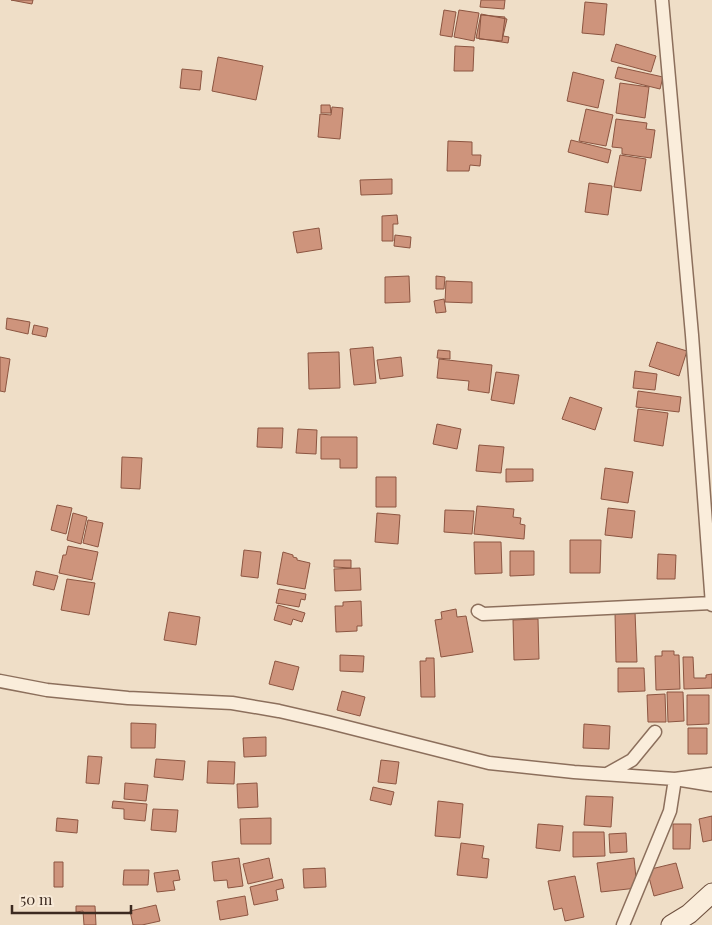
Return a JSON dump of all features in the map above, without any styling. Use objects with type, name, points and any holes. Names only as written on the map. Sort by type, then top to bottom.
[{"type":"street","points":[[478,611],[483,614],[712,604],[692,335],[662,0]]},
{"type":"street","points":[[0,681],[47,690],[128,698],[232,703],[280,711],[489,763],[574,772],[675,779],[712,785]]},
{"type":"street","points":[[606,774],[632,760],[655,732]]},
{"type":"street","points":[[675,779],[712,774]]},
{"type":"street","points":[[623,925],[670,811],[675,779]]},
{"type":"street","points":[[671,925],[689,914],[712,893]]},
{"type":"building","points":[[11,0],[33,0],[32,4]]},
{"type":"building","points":[[481,0],[505,0],[504,9],[480,7]]},
{"type":"building","points":[[585,2],[607,4],[604,35],[582,33]]},
{"type":"building","points":[[444,10],[456,12],[452,37],[440,35]]},
{"type":"building","points":[[459,10],[479,13],[474,41],[454,37]]},
{"type":"building","points":[[481,14],[507,19],[503,36],[509,37],[508,43],[476,38]]},
{"type":"building","points":[[481,15],[505,17],[502,41],[479,39]]},
{"type":"building","points":[[616,44],[656,56],[651,72],[611,61]]},
{"type":"building","points":[[455,46],[474,47],[473,71],[454,71]]},
{"type":"building","points":[[218,57],[263,66],[256,100],[212,91]]},
{"type":"building","points":[[618,67],[663,77],[660,89],[615,78]]},
{"type":"building","points":[[182,69],[202,71],[200,90],[180,88]]},
{"type":"building","points":[[573,72],[604,80],[598,108],[567,101]]},
{"type":"building","points":[[620,83],[649,87],[645,118],[616,113]]},
{"type":"building","points":[[321,105],[330,105],[331,113],[321,113]]},
{"type":"building","points":[[332,107],[343,108],[340,139],[318,137],[320,114],[331,115]]},
{"type":"building","points":[[586,109],[613,115],[606,146],[579,141]]},
{"type":"building","points":[[616,119],[647,123],[646,129],[655,130],[651,158],[622,154],[622,148],[612,147]]},
{"type":"building","points":[[571,140],[611,150],[608,163],[568,152]]},
{"type":"building","points":[[448,141],[472,142],[472,155],[481,155],[480,166],[470,165],[469,171],[447,171]]},
{"type":"building","points":[[620,155],[646,159],[641,191],[614,187]]},
{"type":"building","points":[[392,179],[392,194],[361,195],[360,180]]},
{"type":"building","points":[[589,183],[612,186],[608,215],[585,212]]},
{"type":"building","points":[[397,215],[398,224],[393,224],[393,241],[382,241],[382,216]]},
{"type":"building","points":[[319,228],[322,249],[297,253],[293,232]]},
{"type":"building","points":[[395,235],[411,237],[410,248],[394,246]]},
{"type":"building","points":[[409,276],[410,302],[385,303],[385,277]]},
{"type":"building","points":[[436,276],[445,277],[444,289],[436,289]]},
{"type":"building","points":[[446,281],[472,282],[472,303],[445,302]]},
{"type":"building","points":[[444,299],[446,312],[436,313],[434,301]]},
{"type":"building","points":[[7,318],[30,322],[28,334],[6,329]]},
{"type":"building","points":[[34,325],[48,328],[46,337],[32,334]]},
{"type":"building","points":[[657,342],[687,351],[679,376],[649,366]]},
{"type":"building","points":[[373,347],[376,383],[354,385],[350,349]]},
{"type":"building","points":[[438,350],[450,351],[450,359],[437,358]]},
{"type":"building","points":[[339,352],[340,388],[309,389],[308,353]]},
{"type":"building","points":[[0,357],[10,359],[5,392],[0,391]]},
{"type":"building","points":[[401,357],[403,376],[380,379],[377,360]]},
{"type":"building","points":[[439,359],[492,365],[489,393],[468,390],[469,381],[437,378]]},
{"type":"building","points":[[635,371],[657,374],[655,390],[633,388]]},
{"type":"building","points":[[496,372],[519,375],[514,404],[491,400]]},
{"type":"building","points":[[638,391],[681,397],[679,412],[636,407]]},
{"type":"building","points":[[570,397],[602,408],[595,430],[562,419]]},
{"type":"building","points":[[638,409],[668,413],[663,446],[634,441]]},
{"type":"building","points":[[437,424],[461,429],[457,449],[433,444]]},
{"type":"building","points":[[258,428],[283,428],[282,448],[257,447]]},
{"type":"building","points":[[298,429],[317,430],[316,454],[296,453]]},
{"type":"building","points":[[321,437],[357,437],[357,468],[340,468],[340,459],[321,459]]},
{"type":"building","points":[[479,445],[504,447],[501,473],[476,471]]},
{"type":"building","points":[[122,457],[142,458],[140,489],[121,488]]},
{"type":"building","points":[[605,468],[633,472],[628,503],[601,499]]},
{"type":"building","points":[[506,469],[533,469],[533,481],[506,482]]},
{"type":"building","points":[[376,477],[396,477],[396,507],[376,507]]},
{"type":"building","points":[[57,505],[72,508],[66,534],[51,530]]},
{"type":"building","points":[[477,506],[514,509],[513,517],[521,518],[520,524],[525,525],[524,539],[474,534]]},
{"type":"building","points":[[608,508],[635,511],[632,538],[605,535]]},
{"type":"building","points":[[445,510],[474,511],[472,534],[444,532]]},
{"type":"building","points":[[73,513],[87,517],[81,544],[67,540]]},
{"type":"building","points":[[377,513],[400,515],[398,544],[375,542]]},
{"type":"building","points":[[88,520],[103,523],[98,547],[83,543]]},
{"type":"building","points":[[570,540],[601,540],[600,573],[570,573]]},
{"type":"building","points":[[474,542],[501,542],[502,573],[475,574]]},
{"type":"building","points":[[68,546],[98,552],[92,580],[59,573],[63,555],[66,555]]},
{"type":"building","points":[[244,550],[261,552],[258,578],[241,576]]},
{"type":"building","points":[[510,551],[534,551],[534,575],[510,576]]},
{"type":"building","points":[[283,552],[293,555],[297,560],[310,563],[305,589],[277,584]]},
{"type":"building","points":[[658,554],[676,555],[675,579],[657,579]]},
{"type":"building","points":[[334,560],[351,560],[351,568],[334,567]]},
{"type":"building","points":[[360,568],[361,590],[335,591],[334,569]]},
{"type":"building","points":[[36,571],[58,576],[54,590],[33,585]]},
{"type":"building","points":[[67,579],[95,583],[89,615],[61,610]]},
{"type":"building","points":[[279,589],[306,594],[305,600],[301,599],[299,607],[276,603]]},
{"type":"building","points":[[361,601],[362,626],[357,626],[357,631],[336,632],[335,606],[343,606],[343,602]]},
{"type":"building","points":[[278,605],[305,613],[302,622],[293,619],[291,625],[274,620]]},
{"type":"building","points":[[456,609],[457,617],[466,616],[473,652],[441,657],[435,620],[442,619],[441,612]]},
{"type":"building","points":[[169,612],[200,617],[196,645],[164,640]]},
{"type":"building","points":[[635,612],[637,662],[616,662],[615,613]]},
{"type":"building","points":[[538,619],[539,659],[514,660],[513,620]]},
{"type":"building","points":[[662,651],[674,651],[674,655],[679,655],[680,689],[656,690],[655,656],[662,656]]},
{"type":"building","points":[[340,655],[364,656],[363,672],[340,671]]},
{"type":"building","points":[[683,657],[693,657],[694,678],[706,678],[706,675],[712,674],[712,688],[684,689]]},
{"type":"building","points":[[426,658],[434,658],[435,697],[421,697],[420,661],[426,661]]},
{"type":"building","points":[[275,661],[299,667],[293,690],[269,684]]},
{"type":"building","points":[[618,668],[644,668],[645,691],[618,692]]},
{"type":"building","points":[[342,691],[365,697],[360,716],[337,710]]},
{"type":"building","points":[[667,692],[683,692],[684,721],[668,722]]},
{"type":"building","points":[[665,694],[666,722],[648,722],[647,695]]},
{"type":"building","points":[[687,695],[709,695],[709,724],[687,725]]},
{"type":"building","points":[[131,723],[156,724],[155,748],[131,748]]},
{"type":"building","points":[[584,724],[610,726],[609,749],[583,748]]},
{"type":"building","points":[[688,728],[707,728],[707,754],[688,754]]},
{"type":"building","points":[[266,737],[266,756],[244,757],[243,738]]},
{"type":"building","points":[[88,756],[102,757],[99,784],[86,783]]},
{"type":"building","points":[[156,759],[185,761],[183,780],[154,777]]},
{"type":"building","points":[[381,760],[399,762],[396,784],[378,782]]},
{"type":"building","points":[[208,761],[235,762],[234,784],[207,783]]},
{"type":"building","points":[[125,783],[148,785],[146,801],[124,799]]},
{"type":"building","points":[[257,783],[258,807],[238,808],[237,784]]},
{"type":"building","points":[[373,787],[394,792],[391,805],[370,800]]},
{"type":"building","points":[[586,796],[613,797],[611,827],[584,825]]},
{"type":"building","points":[[113,801],[147,804],[145,821],[124,819],[124,809],[112,808]]},
{"type":"building","points":[[438,801],[463,804],[460,838],[435,836]]},
{"type":"building","points":[[153,809],[178,810],[176,832],[151,830]]},
{"type":"building","points":[[712,816],[712,840],[703,842],[699,819]]},
{"type":"building","points":[[57,818],[78,820],[77,833],[56,831]]},
{"type":"building","points":[[271,818],[271,844],[241,844],[240,819]]},
{"type":"building","points":[[538,824],[563,826],[560,851],[536,848]]},
{"type":"building","points":[[673,824],[691,824],[690,849],[673,849]]},
{"type":"building","points":[[573,832],[604,832],[605,856],[573,857]]},
{"type":"building","points":[[626,833],[627,852],[610,853],[609,834]]},
{"type":"building","points":[[461,843],[484,846],[482,858],[489,859],[487,878],[457,875]]},
{"type":"building","points":[[239,858],[243,886],[228,888],[227,880],[214,881],[212,862]]},
{"type":"building","points":[[269,858],[273,878],[248,884],[243,864]]},
{"type":"building","points":[[634,858],[637,888],[601,892],[597,863]]},
{"type":"building","points":[[54,862],[63,862],[63,887],[54,887]]},
{"type":"building","points":[[676,863],[683,888],[654,896],[647,870]]},
{"type":"building","points":[[325,868],[326,887],[304,888],[303,869]]},
{"type":"building","points":[[124,870],[149,870],[148,885],[123,885]]},
{"type":"building","points":[[178,870],[180,880],[173,881],[175,890],[157,892],[154,873]]},
{"type":"building","points":[[575,876],[584,917],[565,921],[562,908],[554,910],[548,881]]},
{"type":"building","points":[[282,879],[284,888],[276,890],[278,900],[254,905],[250,887]]},
{"type":"building","points":[[245,896],[248,915],[220,920],[217,901]]},
{"type":"building","points":[[156,905],[160,921],[133,925],[130,911]]},
{"type":"building","points":[[76,906],[95,906],[96,925],[84,925],[83,911],[76,912]]}]
